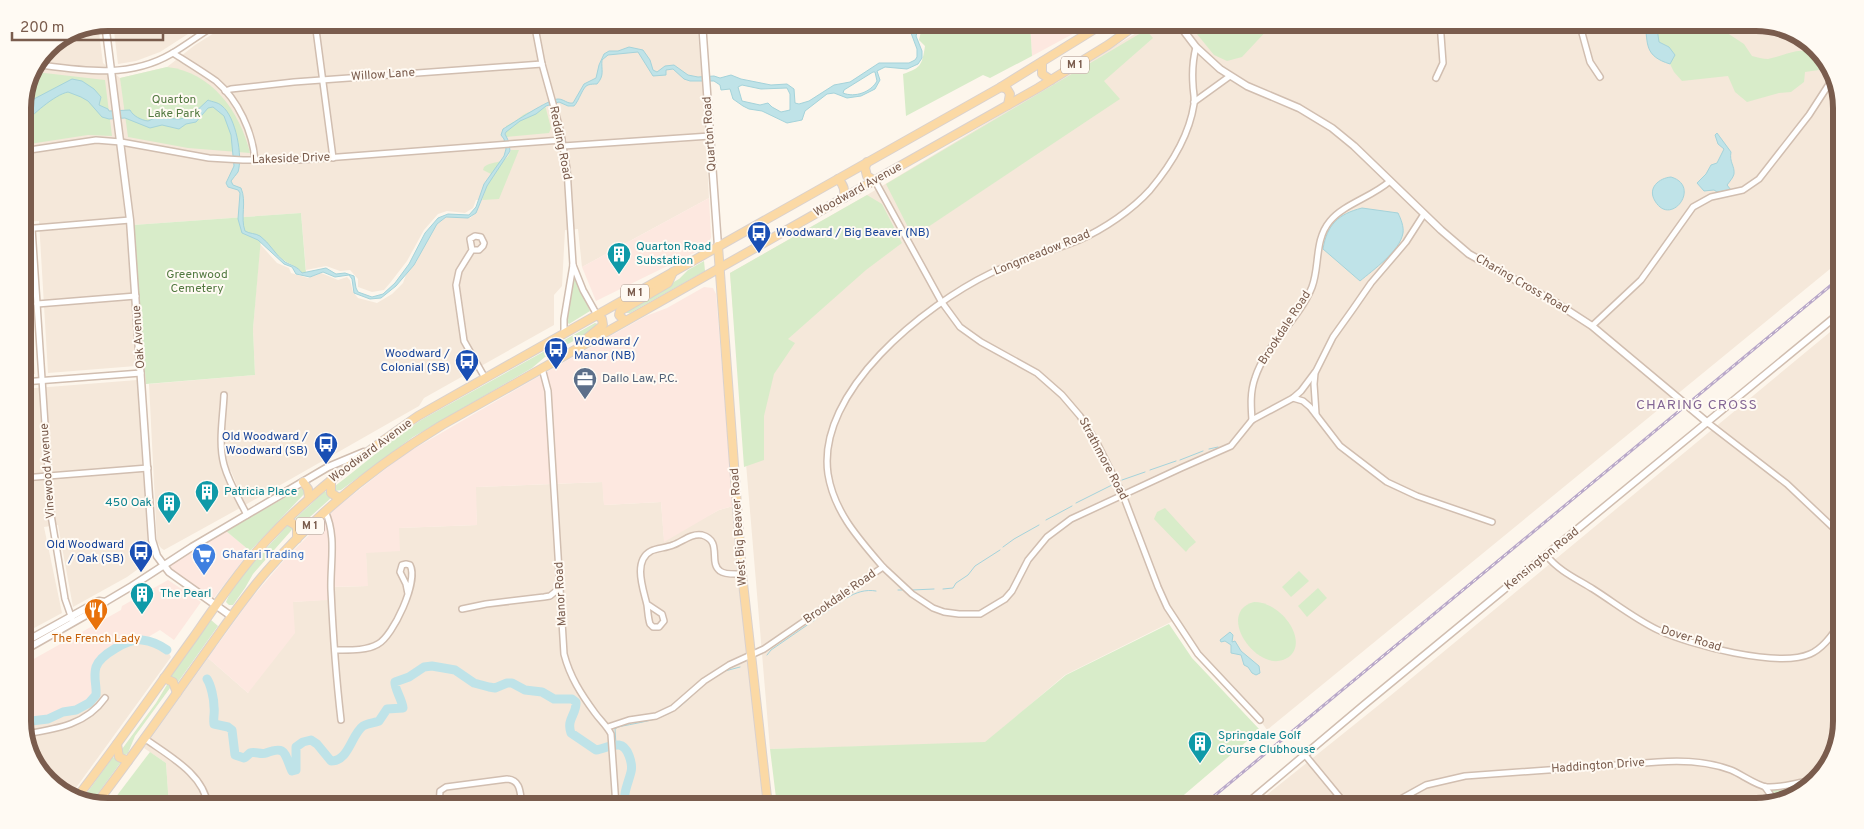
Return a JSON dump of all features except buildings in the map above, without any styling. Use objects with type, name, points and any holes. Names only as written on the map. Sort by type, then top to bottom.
[{"type":"main road","name":"Woodward Avenue","points":[[867,162],[1001,87],[1092,31]]},
{"type":"main road","name":"Woodward Avenue","points":[[573,351],[1008,105],[1051,80],[1126,31]]},
{"type":"main road","points":[[1042,62],[1042,74],[1051,80]]},
{"type":"main road","points":[[1001,87],[1007,89],[1010,94],[1008,105]]},
{"type":"main road","points":[[867,162],[865,168],[867,176],[875,181]]},
{"type":"main road","name":"M 1","points":[[838,179],[867,162]]},
{"type":"main road","name":"Woodward Avenue","points":[[81,792],[252,557],[309,498],[331,480],[370,449],[418,416],[838,179]]},
{"type":"main road","points":[[838,179],[845,191],[844,198]]},
{"type":"main road","name":"West Big Beaver Road","points":[[718,246],[742,574],[767,798]]},
{"type":"main road","points":[[625,321],[619,315],[620,311],[668,283],[673,272]]},
{"type":"main road","points":[[573,351],[603,325],[604,321],[597,315]]},
{"type":"main road","name":"M 1","points":[[542,368],[573,351]]},
{"type":"main road","name":"Woodward Avenue","points":[[101,797],[231,616],[262,577],[297,538],[339,498],[402,450],[542,368]]},
{"type":"main road","points":[[331,480],[331,493],[339,498]]},
{"type":"main road","points":[[303,482],[308,489],[309,498]]},
{"type":"main road","points":[[287,520],[297,526],[297,538]]},
{"type":"main road","points":[[164,678],[173,682],[177,693]]},
{"type":"main road","points":[[117,744],[119,757],[128,761]]},
{"type":"street","name":"Oak Avenue","points":[[107,31],[130,220],[152,540],[157,556],[169,572],[231,616]]},
{"type":"street","points":[[44,65],[112,71],[141,67],[173,53],[206,31]]},
{"type":"street","points":[[317,31],[332,158]]},
{"type":"street","name":"Redding Road","points":[[536,31],[542,64],[563,144],[569,193],[573,265],[564,319],[564,333]]},
{"type":"street","name":"Quarton Road","points":[[703,31],[718,246]]},
{"type":"street","name":"Charing Cross Road","points":[[1184,31],[1196,47],[1230,76],[1254,89],[1299,108],[1322,121],[1354,146],[1424,214],[1479,261],[1558,304],[1592,326],[1708,423],[1787,484],[1833,527]]},
{"type":"street","points":[[1436,78],[1442,63],[1440,31]]},
{"type":"street","points":[[1581,31],[1590,62],[1600,77]]},
{"type":"street","name":"Longmeadow Road","points":[[883,567],[849,525],[840,510],[828,474],[830,440],[838,416],[846,401],[868,369],[892,343],[941,301],[1001,268],[1081,240],[1131,208],[1150,190],[1178,151],[1185,134],[1194,102],[1193,64],[1196,47]]},
{"type":"street","points":[[173,53],[217,83],[234,102],[248,127],[255,160]]},
{"type":"street","name":"Willow Lane","points":[[225,91],[253,86],[323,80],[542,64]]},
{"type":"street","points":[[1194,102],[1230,76]]},
{"type":"street","points":[[1592,326],[1642,280],[1693,207],[1711,197],[1741,191],[1762,176],[1781,149],[1804,122],[1829,84]]},
{"type":"street","name":"Lakeside Drive","points":[[31,150],[88,140],[121,142],[190,156],[232,160],[300,160],[514,145],[710,136]]},
{"type":"street","name":"Brookdale Road","points":[[1252,420],[1252,396],[1257,373],[1266,356],[1310,292],[1315,278],[1324,228],[1340,212],[1367,197],[1390,180]]},
{"type":"street","name":"Strathmore Road","points":[[875,181],[941,301],[954,320],[966,332],[989,347],[1037,373],[1067,401],[1091,434],[1123,495],[1158,588],[1171,614],[1206,664],[1260,720]]},
{"type":"street","name":"Brookdale Road","points":[[608,727],[620,722],[656,716],[667,712],[704,680],[729,665],[764,649],[883,567],[912,594],[933,608],[960,614],[980,614],[1005,599],[1012,591],[1028,560],[1047,537],[1071,519],[1231,446],[1252,420],[1293,398],[1307,384],[1316,371],[1333,337],[1371,283],[1406,242],[1424,214]]},
{"type":"street","points":[[32,228],[130,220]]},
{"type":"street","name":"Vinewood Avenue","points":[[32,228],[52,529],[65,599],[72,619]]},
{"type":"street","points":[[472,250],[459,271],[456,285],[464,341],[485,378]]},
{"type":"street","name":"Redding Road","points":[[573,265],[583,290],[597,315]]},
{"type":"street","points":[[37,304],[136,296]]},
{"type":"street","name":"Kensington Road","points":[[1254,798],[1833,319]]},
{"type":"street","name":"Manor Road","points":[[542,368],[548,391],[562,603],[563,648],[568,670],[596,715],[608,727],[613,741],[616,798]]},
{"type":"street","points":[[1316,371],[1314,384],[1316,414]]},
{"type":"street","points":[[31,381],[141,373]]},
{"type":"street","points":[[224,395],[223,460],[247,516]]},
{"type":"street","points":[[1293,398],[1304,401],[1340,446],[1398,488],[1492,522]]},
{"type":"street","points":[[31,646],[99,601],[105,602],[163,564],[328,467],[370,449]]},
{"type":"street","points":[[31,477],[148,468]]},
{"type":"street","points":[[325,511],[331,529],[333,567],[331,587],[341,720]]},
{"type":"street","points":[[647,604],[662,614],[664,621],[659,627],[653,627],[650,624],[644,597],[641,566],[646,555],[650,551],[672,546],[694,535],[703,536],[710,540],[715,550],[717,567],[720,571],[742,574]]},
{"type":"street","name":"Dover Road","points":[[1547,556],[1569,574],[1644,622],[1678,638],[1712,647],[1770,657],[1802,657],[1818,650],[1833,632]]},
{"type":"street","points":[[336,650],[367,648],[379,643],[391,629],[408,594],[413,573],[411,567],[406,564],[402,565],[400,572],[406,584],[408,594]]},
{"type":"street","points":[[462,609],[550,596],[561,587]]},
{"type":"street","points":[[550,596],[562,603]]},
{"type":"street","points":[[31,639],[72,619]]},
{"type":"street","points":[[32,733],[61,728],[76,722],[95,710],[105,698]]},
{"type":"street","points":[[144,738],[195,777],[202,787],[205,798]]},
{"type":"street","points":[[1305,755],[1340,798]]},
{"type":"street","name":"Haddington Drive","points":[[1403,798],[1426,786],[1465,776],[1674,761],[1703,762],[1723,768],[1765,787],[1802,783]]},
{"type":"street","points":[[440,798],[440,791],[446,787],[507,779],[517,782],[521,798]]},
{"type":"street","points":[[1765,787],[1771,796]]},
{"type":"shaded area","points":[[114,31],[193,31],[160,52],[136,61],[118,64]]},
{"type":"shaded area","points":[[217,31],[698,31],[709,198],[582,267],[578,229],[565,230],[562,286],[554,295],[554,325],[424,398],[419,406],[245,505],[231,471],[224,473],[240,508],[164,550],[157,542],[149,384],[255,375],[253,329],[260,244],[277,263],[289,268],[291,273],[308,278],[321,273],[338,280],[347,277],[350,280],[353,292],[358,298],[377,303],[392,294],[403,283],[407,272],[416,262],[428,237],[437,224],[446,217],[470,218],[476,213],[481,200],[476,200],[473,208],[465,213],[447,211],[438,214],[424,230],[407,261],[390,283],[384,290],[372,292],[358,287],[358,279],[350,270],[340,271],[326,266],[306,270],[301,213],[133,225],[129,179],[121,179],[126,214],[136,366],[48,373],[39,221],[31,222],[31,103],[39,74],[57,50],[83,35],[98,32],[103,63],[120,78],[167,67],[195,45]]},
{"type":"shaded area","points":[[1030,31],[1078,31],[1032,56]]},
{"type":"shaded area","points":[[1140,31],[1756,31],[1785,37],[1803,47],[1817,61],[1827,79],[1833,103],[1833,267],[1267,730],[1260,720],[1222,681],[1175,620],[1065,675],[985,743],[770,749],[730,273],[867,195]]},
{"type":"shaded area","points":[[709,198],[711,237],[708,246],[596,301],[582,267]]},
{"type":"shaded area","points":[[704,287],[713,288],[716,294],[733,506],[719,510],[664,542],[661,502],[604,505],[602,482],[476,487],[477,525],[399,528],[400,551],[366,553],[368,586],[329,587],[329,600],[293,602],[295,633],[248,693],[208,658],[250,600],[285,559],[335,509],[405,454],[646,316],[667,308]]},
{"type":"shaded area","points":[[31,312],[35,374],[31,374]]},
{"type":"shaded area","points":[[1833,330],[1833,721],[1827,750],[1820,764],[1807,779],[1781,794],[1756,798],[1263,798],[1390,696]]},
{"type":"shaded area","points":[[137,380],[149,561],[127,577],[73,607],[58,525],[44,527],[62,613],[31,630],[31,388]]},
{"type":"shaded area","points":[[603,482],[604,505],[661,502],[664,539],[719,510],[733,506],[737,581],[741,600],[763,798],[168,798],[166,763],[144,748],[208,658],[248,693],[293,602],[334,599],[334,587],[367,586],[366,553],[398,528],[477,525],[475,487]]},
{"type":"shaded area","points":[[226,531],[250,551],[213,599],[174,572],[170,565]]},
{"type":"shaded area","points":[[168,580],[201,602],[174,640],[160,630],[143,640],[131,641],[119,647],[99,662],[95,673],[96,695],[91,702],[76,710],[63,712],[48,719],[31,721],[31,661],[121,610],[122,606]]},
{"type":"shaded area","points":[[140,640],[163,647],[171,657],[75,790],[61,782],[47,768],[37,750],[31,722],[40,721],[63,712],[76,710],[89,703],[95,697],[97,688],[95,673],[99,662],[119,647],[131,641]]},
{"type":"green space","points":[[921,31],[1030,31],[1032,56],[990,78],[983,75],[906,116],[903,74],[914,70],[920,65],[925,46],[919,40]]},
{"type":"green space","points":[[1144,31],[1147,31],[1153,38],[1104,81],[1120,99],[913,237],[886,184]]},
{"type":"green space","points":[[1194,31],[1266,31],[1242,57],[1227,61],[1214,55]]},
{"type":"green space","points":[[1657,31],[1724,31],[1744,44],[1752,56],[1768,59],[1791,52],[1806,51],[1816,60],[1819,70],[1805,72],[1804,82],[1791,92],[1779,93],[1747,102],[1735,92],[1728,76],[1682,81],[1670,64],[1675,55],[1669,47],[1659,42]]},
{"type":"green space","name":"Quarton Lake Park","points":[[167,67],[183,70],[198,77],[222,96],[239,123],[250,153],[188,148],[128,137],[120,78]]},
{"type":"green space","name":"Quarton Lake Park","points":[[40,72],[105,80],[112,136],[88,135],[31,144],[31,103]]},
{"type":"green space","points":[[545,105],[551,128],[549,133],[506,137],[506,126],[526,113],[540,109]]},
{"type":"green space","points":[[511,150],[519,150],[499,199],[482,200],[491,174],[483,170],[484,167],[503,160],[509,155]]},
{"type":"green space","points":[[867,195],[882,204],[902,243],[866,270],[788,339],[795,343],[774,374],[764,416],[764,460],[744,467],[730,273]]},
{"type":"green space","name":"Greenwood Cemetery","points":[[301,213],[306,273],[302,273],[296,267],[281,259],[261,238],[253,329],[255,375],[146,384],[133,225]]},
{"type":"green space","points":[[704,261],[705,271],[630,313],[626,313],[625,311],[628,308],[679,279],[688,270]]},
{"type":"green space","points":[[575,278],[590,311],[569,324],[567,322],[573,280]]},
{"type":"green space","points":[[595,323],[598,324],[593,330],[413,437],[341,490],[335,491],[335,486],[421,420]]},
{"type":"green space","points":[[302,488],[306,492],[250,551],[226,531]]},
{"type":"green space","points":[[325,491],[331,498],[301,525],[299,520],[295,519]]},
{"type":"green space","points":[[1165,508],[1196,542],[1186,552],[1154,519],[1157,512]]},
{"type":"green space","points":[[288,525],[292,525],[293,528],[253,574],[233,605],[229,605],[226,602],[237,583]]},
{"type":"green space","points":[[1299,571],[1309,581],[1291,597],[1282,587]]},
{"type":"green space","points":[[1318,588],[1327,598],[1307,617],[1298,606]]},
{"type":"green space","points":[[1254,602],[1265,604],[1276,610],[1285,617],[1291,627],[1295,637],[1295,646],[1292,654],[1283,660],[1272,661],[1261,657],[1251,649],[1243,638],[1238,617],[1243,608]]},
{"type":"green space","points":[[211,620],[218,626],[178,682],[171,676]]},
{"type":"green space","points":[[1169,624],[1192,658],[1260,730],[1180,798],[776,798],[770,749],[985,742],[1066,675]]},
{"type":"green space","points":[[168,683],[171,684],[170,688],[135,736],[128,753],[123,754],[122,749],[156,703]]},
{"type":"green space","points":[[150,752],[166,763],[168,798],[115,798]]},
{"type":"green space","points":[[113,757],[121,762],[96,796],[86,794]]},
{"type":"green space","points":[[1798,786],[1774,796],[1770,791],[1771,789]]},
{"type":"water","points":[[912,31],[918,31],[916,36],[922,51],[922,58],[918,64],[907,69],[885,67],[877,71],[880,80],[875,89],[861,96],[847,98],[834,93],[827,94],[805,111],[802,120],[787,123],[762,111],[743,106],[733,99],[730,89],[721,90],[720,85],[714,81],[690,81],[684,79],[673,69],[666,70],[666,75],[653,76],[638,52],[608,55],[602,60],[602,75],[597,84],[586,86],[574,106],[568,106],[559,102],[546,106],[536,114],[520,121],[506,132],[510,151],[487,186],[476,213],[468,218],[446,217],[437,224],[414,265],[396,286],[381,298],[370,299],[354,293],[352,279],[349,275],[335,277],[323,272],[310,277],[296,274],[292,267],[284,264],[258,240],[242,233],[238,219],[240,193],[238,190],[228,187],[226,183],[234,166],[231,135],[224,116],[213,107],[208,108],[196,122],[186,124],[179,129],[162,125],[150,128],[125,118],[109,119],[102,117],[88,101],[68,92],[50,101],[31,118],[32,100],[72,79],[82,81],[94,89],[101,97],[99,105],[109,111],[130,110],[133,114],[148,121],[155,118],[180,119],[191,116],[208,100],[219,104],[227,111],[237,137],[240,157],[239,165],[238,172],[231,181],[233,185],[241,188],[243,193],[245,231],[260,236],[281,259],[296,267],[302,273],[326,268],[336,274],[345,273],[354,276],[358,292],[372,297],[383,294],[395,283],[409,264],[425,233],[438,218],[448,214],[469,215],[476,207],[484,184],[504,156],[506,149],[501,135],[503,129],[553,100],[560,99],[573,103],[584,84],[596,78],[599,65],[604,54],[609,51],[618,51],[629,47],[643,50],[650,60],[653,70],[657,72],[665,66],[674,65],[688,75],[698,77],[714,76],[720,78],[731,75],[771,85],[787,84],[794,89],[795,103],[799,104],[809,101],[834,85],[850,82],[879,63],[909,63],[917,57],[917,49]],"holes":[[[875,72],[877,81],[867,91],[853,95],[843,93],[844,90]],[[742,85],[761,89],[787,88],[790,94],[790,110],[781,112],[768,103],[760,105],[742,101],[738,87]]]},
{"type":"water","points":[[1646,31],[1657,31],[1659,42],[1669,47],[1675,55],[1670,64],[1651,53],[1647,43]]},
{"type":"water","points":[[1717,133],[1731,152],[1734,174],[1727,185],[1731,190],[1704,191],[1697,183],[1706,174],[1711,165],[1717,163],[1724,149],[1718,144],[1715,135]]},
{"type":"water","points":[[1671,177],[1680,182],[1684,188],[1684,196],[1675,208],[1669,210],[1662,208],[1655,201],[1652,192],[1655,184],[1662,179]]},
{"type":"water","points":[[1362,208],[1398,213],[1403,233],[1401,240],[1392,253],[1360,281],[1323,249],[1327,233],[1335,222],[1340,217]]},
{"type":"water","points":[[1230,632],[1233,635],[1232,642],[1235,641],[1241,651],[1259,666],[1260,673],[1256,675],[1252,673],[1244,665],[1241,655],[1231,653],[1231,645],[1225,641],[1221,642],[1220,640]]},
{"type":"waterway","points":[[1209,449],[1218,447]]},
{"type":"waterway","points":[[1180,460],[1203,451]]},
{"type":"waterway","points":[[1150,470],[1176,461]]},
{"type":"waterway","points":[[1122,480],[1145,472]]},
{"type":"waterway","points":[[1076,503],[1112,485]]},
{"type":"waterway","points":[[1046,520],[1072,506]]},
{"type":"waterway","points":[[1003,547],[1039,525]]},
{"type":"waterway","points":[[943,589],[953,588],[975,566],[1000,550]]},
{"type":"waterway","points":[[912,590],[934,589]]},
{"type":"waterway","points":[[821,615],[854,594],[868,590],[876,591]]},
{"type":"waterway","points":[[767,655],[771,650],[816,619]]},
{"type":"waterway","points":[[31,721],[48,719],[63,712],[76,710],[89,703],[96,695],[96,667],[103,657],[123,644],[142,640],[149,641],[167,650]]},
{"type":"waterway","points":[[207,679],[213,700],[214,724],[228,727],[232,730],[235,755],[244,758],[250,753],[278,750],[284,753],[292,771],[296,770],[296,747],[303,742],[311,740],[317,744],[331,761],[342,757],[363,726],[379,721],[387,709],[403,708],[395,682],[409,677],[424,667],[432,666],[455,670],[474,683],[489,687],[495,688],[512,683],[525,690],[542,692],[554,699],[572,699],[576,702],[576,706],[570,724],[571,733],[596,750],[619,745],[627,752],[631,772],[625,798]]},
{"type":"waterway","points":[[715,677],[725,671],[740,667]]},
{"type":"waterway","points":[[616,745],[615,729],[668,714],[677,709],[694,693]]},
{"type":"railway","points":[[1212,798],[1833,284]]},
{"type":"place","name":"Woodward / Big Beaver (NB)","points":[[759,254]]},
{"type":"place","name":"Quarton Road Substation","points":[[619,275]]},
{"type":"place","name":"Woodward / Manor (NB)","points":[[556,370]]},
{"type":"place","name":"Woodward / Colonial (SB)","points":[[467,382]]},
{"type":"place","name":"Dallo Law, P.C.","points":[[585,400]]},
{"type":"place","name":"Old Woodward / Woodward (SB)","points":[[326,465]]},
{"type":"place","name":"Patricia Place","points":[[207,513]]},
{"type":"place","name":"450 Oak","points":[[169,524]]},
{"type":"place","name":"Old Woodward / Oak (SB)","points":[[141,573]]},
{"type":"place","name":"Ghafari Trading","points":[[204,576]]},
{"type":"place","name":"The Pearl","points":[[142,615]]},
{"type":"place","name":"The French Lady","points":[[96,631]]},
{"type":"place","name":"Springdale Golf Course Clubhouse","points":[[1200,764]]},
{"type":"district","name":"CHARING CROSS","points":[[1697,405]]}]
